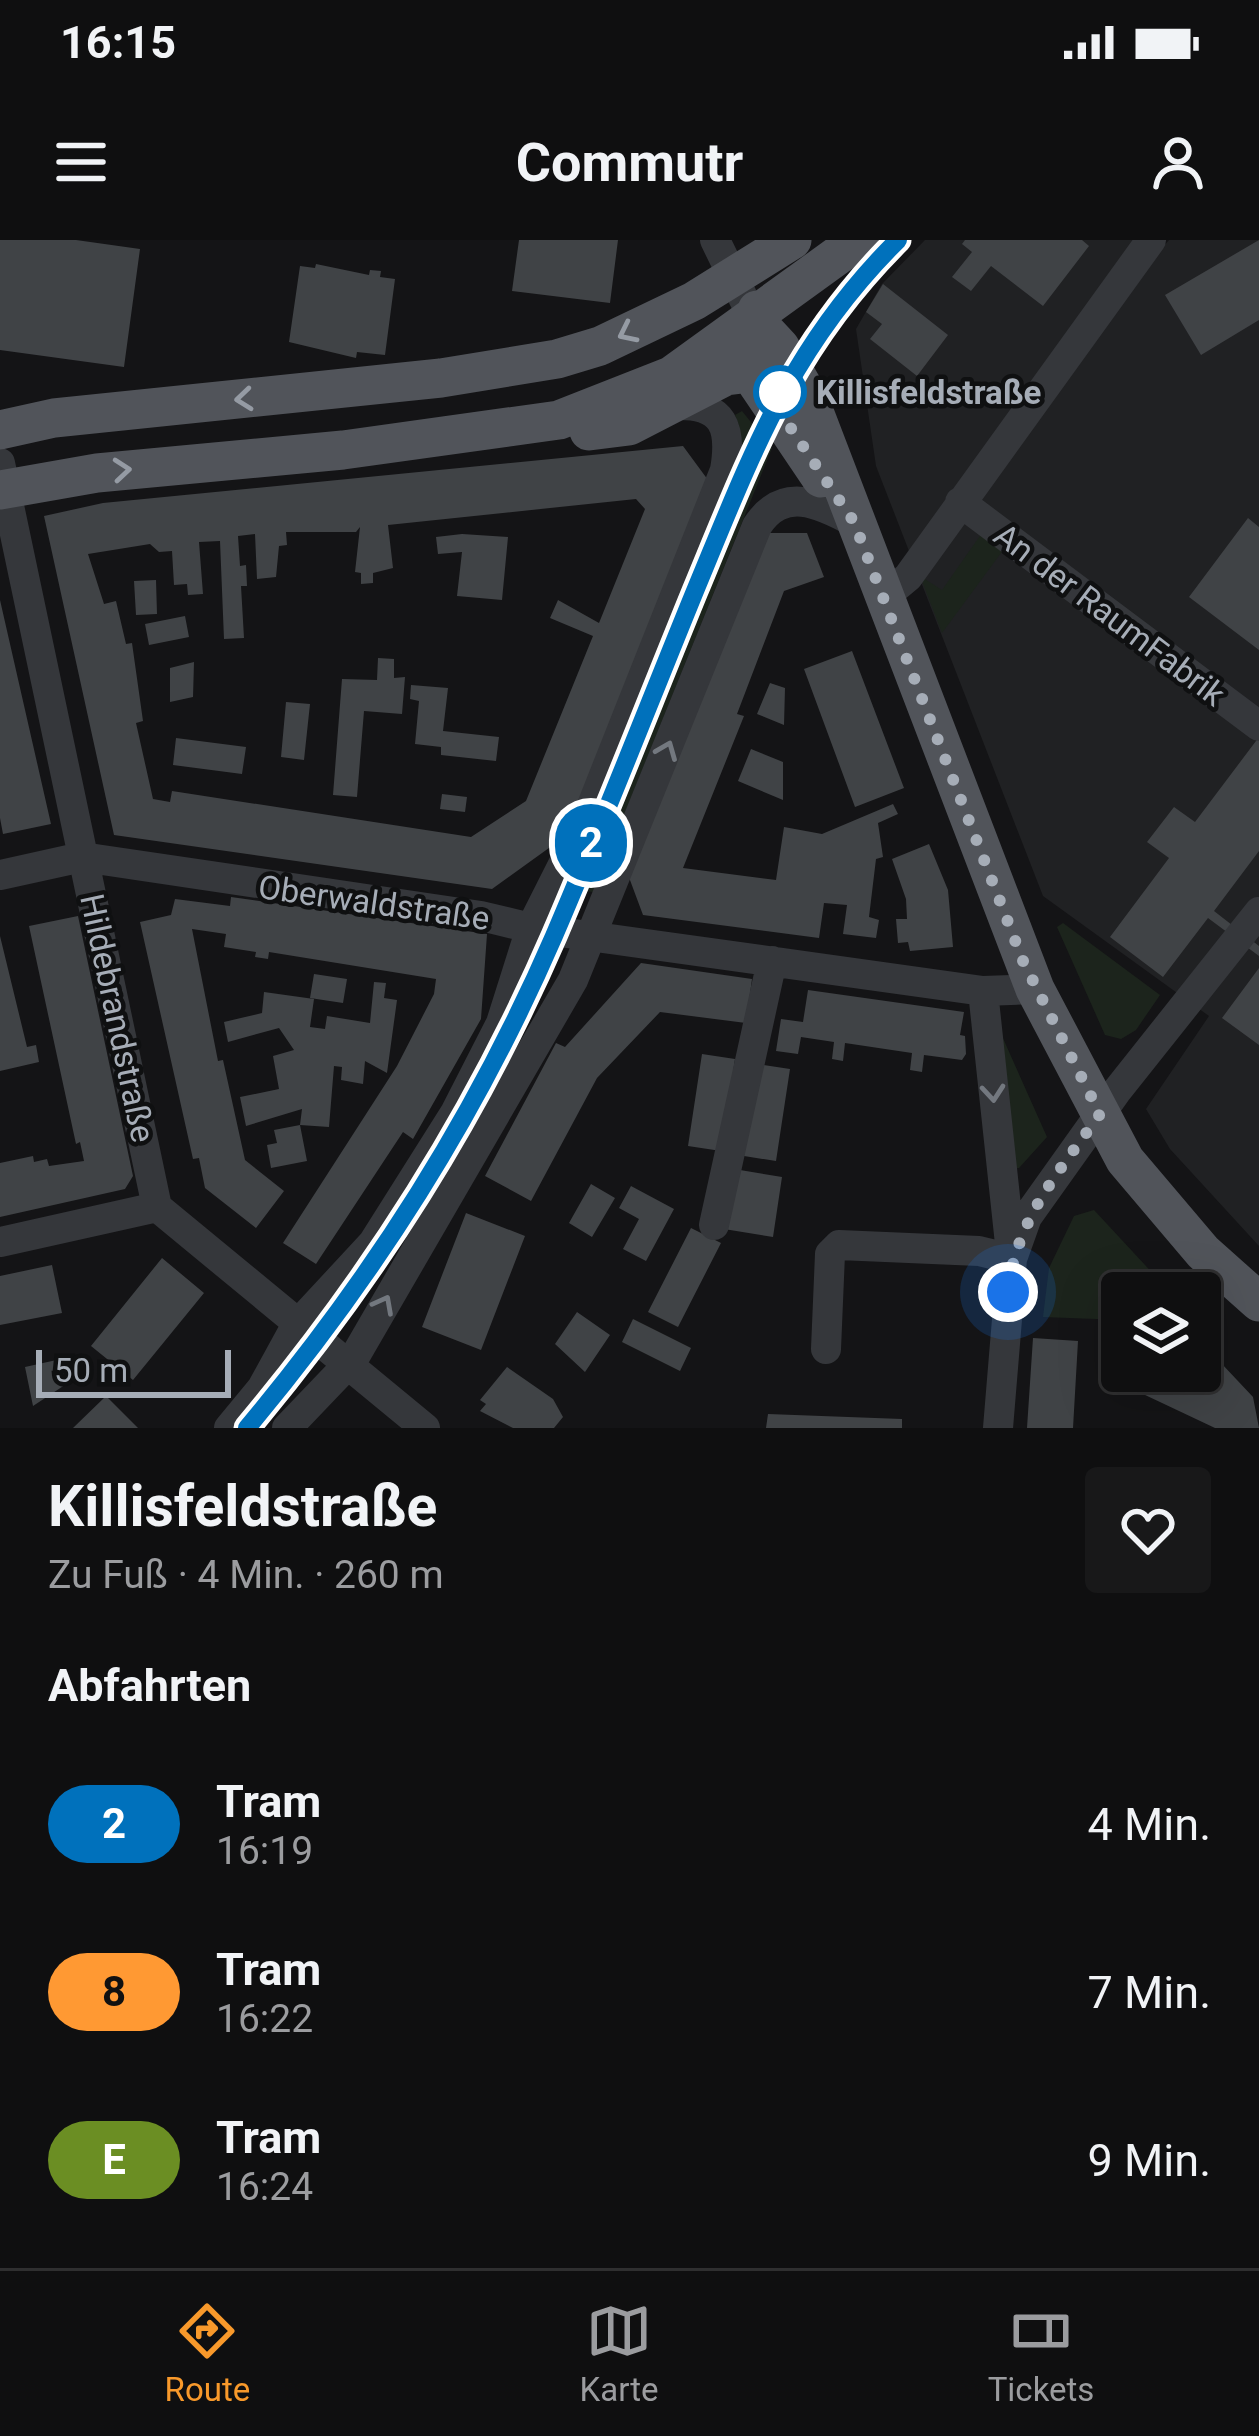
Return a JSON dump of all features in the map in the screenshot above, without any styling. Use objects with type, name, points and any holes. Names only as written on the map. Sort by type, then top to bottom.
[{"type":"main road","points":[[0,430],[53,418],[515,368],[600,346],[730,279],[792,240]]},
{"type":"main road","points":[[838,240],[761,302],[746,337],[750,373],[854,522]]},
{"type":"main road","points":[[524,429],[645,390],[859,240]]},
{"type":"main road","points":[[753,318],[780,347],[808,396],[1035,989],[1125,1160],[1190,1237],[1259,1302]]},
{"type":"main road","points":[[2,481],[524,429],[610,430],[677,405],[725,376],[750,373]]},
{"type":"street","points":[[715,240],[753,318]]},
{"type":"street","name":"An der RaumFabrik","points":[[884,597],[908,577],[1151,240]]},
{"type":"street","points":[[229,1428],[262,1388],[296,1326],[374,1243],[454,1113],[501,1023],[531,928],[590,813],[725,470],[728,429],[724,419],[700,404],[677,405]]},
{"type":"street","name":"Hildebrandstraße","points":[[2,481],[157,1207]]},
{"type":"street","points":[[287,1428],[348,1366],[472,1162],[593,937],[757,526],[779,504],[809,500],[854,522]]},
{"type":"street","name":"An der RaumFabrik","points":[[960,502],[1259,726]]},
{"type":"street","name":"Oberwaldstraße","points":[[0,875],[82,857],[593,937],[983,991],[1035,989]]},
{"type":"street","points":[[1012,1259],[1027,1216],[1100,1114],[1259,912]]},
{"type":"street","points":[[714,1225],[772,961]]},
{"type":"street","points":[[983,991],[1012,1259],[998,1428]]},
{"type":"street","points":[[0,1242],[157,1207],[424,1428]]},
{"type":"street","points":[[826,1349],[830,1254],[839,1245],[979,1251],[1012,1259]]},
{"type":"shaded area","points":[[925,240],[1140,240],[1159,252],[1169,240],[1259,240],[1259,1246],[1170,1149],[1146,1109],[1209,1016],[1043,896],[876,466],[856,329],[882,284]]},
{"type":"shaded area","points":[[742,411],[772,448],[593,892],[568,889],[739,426],[735,415]]},
{"type":"shaded area","points":[[982,533],[1004,549],[942,633],[920,576],[942,590]]},
{"type":"shaded area","points":[[1063,923],[1160,995],[1136,1030],[1121,1039],[1105,1035],[1057,927]]},
{"type":"shaded area","points":[[1002,1036],[1047,1137],[1019,1168],[1010,1169]]},
{"type":"shaded area","points":[[1094,1210],[1152,1272],[1101,1272],[1101,1319],[1043,1317],[1049,1268],[1074,1216]]},
{"type":"building","points":[[0,240],[76,240],[140,249],[124,367],[0,350]]},
{"type":"building","points":[[519,240],[618,240],[610,303],[512,291]]},
{"type":"building","points":[[965,240],[1082,240],[1089,246],[1043,306],[991,266],[971,291],[952,277],[972,252],[962,244]]},
{"type":"building","points":[[1259,240],[1259,320],[1201,355],[1165,295]]},
{"type":"building","points":[[316,264],[369,275],[370,270],[381,271],[380,277],[395,279],[385,355],[357,352],[356,358],[289,342],[300,266],[315,268]]},
{"type":"building","points":[[883,284],[948,335],[917,376],[870,339],[882,324],[866,312]]},
{"type":"building","points":[[683,446],[708,480],[567,835],[492,889],[114,835],[44,516],[103,503]],"holes":[[[636,499],[645,509],[599,623],[558,600],[550,618],[593,636],[526,801],[471,837],[172,791],[170,802],[153,799],[136,723],[143,721],[132,643],[126,644],[116,601],[104,604],[88,554],[150,544],[159,552],[172,551],[174,585],[187,584],[188,595],[203,594],[199,542],[220,541],[224,639],[244,638],[241,586],[247,586],[246,565],[240,566],[238,536],[255,534],[257,579],[276,577],[279,546],[287,545],[286,532],[356,532],[360,527],[355,572],[361,573],[361,584],[373,583],[373,573],[393,568],[388,525]]]},
{"type":"building","points":[[1248,518],[1259,527],[1259,650],[1189,597]]},
{"type":"building","points":[[764,533],[807,533],[824,577],[784,591],[737,714],[744,716],[683,868],[776,880],[784,827],[822,834],[893,804],[898,814],[878,823],[883,857],[876,859],[869,917],[879,920],[876,938],[843,934],[847,905],[824,903],[819,938],[643,915],[627,872]]},
{"type":"building","points":[[436,537],[508,537],[502,600],[457,596],[462,552],[438,554]]},
{"type":"building","points":[[156,580],[157,614],[136,615],[134,581]]},
{"type":"building","points":[[0,600],[51,824],[3,834],[0,818]]},
{"type":"building","points":[[185,616],[189,637],[149,645],[145,624]]},
{"type":"building","points":[[852,651],[904,788],[855,807],[804,669]]},
{"type":"building","points":[[378,658],[394,659],[394,678],[405,677],[402,714],[364,711],[357,797],[333,795],[342,679],[377,680]]},
{"type":"building","points":[[194,662],[193,697],[170,702],[170,668]]},
{"type":"building","points":[[770,683],[785,688],[784,725],[757,714]]},
{"type":"building","points":[[411,685],[448,688],[443,731],[499,737],[496,761],[441,755],[441,747],[415,744],[419,701],[410,699]]},
{"type":"building","points":[[286,702],[310,704],[304,760],[281,757]]},
{"type":"building","points":[[1259,737],[1259,851],[1214,911],[1259,946],[1259,956],[1208,918],[1163,977],[1110,937],[1169,858],[1147,842],[1174,807],[1195,822]]},
{"type":"building","points":[[176,738],[246,747],[242,774],[173,765]]},
{"type":"building","points":[[751,749],[783,762],[783,800],[738,781]]},
{"type":"building","points":[[442,794],[467,797],[465,812],[440,809]]},
{"type":"building","points":[[929,844],[948,890],[953,947],[910,951],[908,942],[898,943],[896,919],[907,919],[906,899],[892,859]]},
{"type":"building","points":[[231,897],[487,934],[481,1019],[413,1139],[403,1132],[316,1264],[283,1243],[397,1066],[434,994],[436,979],[269,952],[268,959],[255,957],[256,952],[224,947],[226,934],[192,929],[218,1061],[223,1060],[245,1160],[284,1191],[256,1228],[205,1188],[199,1158],[193,1159],[140,922],[171,915],[175,899],[230,906]]},
{"type":"building","points":[[78,916],[133,1176],[125,1189],[0,1217],[0,1163],[33,1156],[34,1162],[47,1159],[49,1166],[84,1161],[80,1142],[76,1144],[29,926]]},
{"type":"building","points":[[0,936],[27,1047],[36,1045],[39,1062],[0,1071]]},
{"type":"building","points":[[641,963],[752,979],[746,1023],[660,1012],[597,1078],[531,1201],[485,1176],[556,1043],[565,1047]]},
{"type":"building","points":[[1259,968],[1259,1045],[1222,1018]]},
{"type":"building","points":[[314,974],[347,979],[343,1003],[310,998]]},
{"type":"building","points":[[374,982],[386,983],[384,998],[397,1000],[387,1073],[365,1061],[363,1084],[341,1080],[342,1067],[334,1066],[329,1127],[300,1125],[302,1109],[246,1126],[240,1097],[279,1089],[273,1056],[294,1050],[279,1028],[228,1042],[224,1022],[262,1013],[264,992],[314,999],[310,1027],[325,1029],[327,1016],[370,1023]]},
{"type":"building","points":[[808,990],[964,1012],[960,1035],[965,1036],[966,1054],[962,1060],[924,1055],[922,1072],[910,1070],[912,1053],[845,1043],[843,1061],[832,1059],[834,1042],[801,1037],[798,1054],[776,1051],[781,1019],[803,1022]]},
{"type":"building","points":[[702,1054],[735,1059],[721,1151],[688,1146]]},
{"type":"building","points":[[757,1064],[790,1069],[776,1161],[744,1156]]},
{"type":"building","points":[[300,1125],[307,1161],[271,1168],[267,1145],[277,1143],[274,1130]]},
{"type":"building","points":[[734,1169],[782,1177],[773,1237],[724,1229]]},
{"type":"building","points":[[591,1184],[615,1198],[592,1237],[569,1223]]},
{"type":"building","points":[[631,1186],[674,1209],[646,1261],[623,1249],[639,1219],[619,1208]]},
{"type":"building","points":[[466,1213],[525,1236],[481,1350],[422,1327]]},
{"type":"building","points":[[691,1228],[721,1243],[678,1327],[648,1312]]},
{"type":"building","points":[[162,1258],[204,1293],[133,1380],[91,1346]]},
{"type":"building","points":[[52,1265],[62,1313],[0,1325],[0,1276]]},
{"type":"building","points":[[577,1312],[610,1335],[585,1372],[555,1344]]},
{"type":"building","points":[[633,1319],[691,1348],[680,1371],[622,1342]]},
{"type":"building","points":[[1033,1338],[1078,1341],[1073,1428],[1027,1428]]},
{"type":"building","points":[[70,1357],[74,1379],[33,1406],[25,1367]]},
{"type":"building","points":[[1221,1363],[1253,1397],[1259,1428],[1215,1428],[1143,1394],[1109,1394],[1221,1392]]},
{"type":"building","points":[[507,1367],[553,1399],[563,1417],[554,1428],[513,1428],[480,1411],[486,1404],[480,1400]]},
{"type":"building","points":[[106,1396],[138,1428],[73,1428]]},
{"type":"building","points":[[768,1414],[902,1419],[902,1428],[766,1428]]},
{"type":"tram line","points":[[247,1428],[380,1254],[456,1132],[523,1003],[573,892],[719,534],[780,400],[831,318],[898,240]]},
{"type":"tram line","name":"2","points":[[247,1428],[359,1290],[454,1142],[556,932],[774,403],[837,306],[898,240]]},
{"type":"place","name":"Killisfeldstraße","points":[[780,392]]},
{"type":"route","points":[[780,392],[774,403],[854,522],[962,792],[1023,961],[1100,1114],[1027,1216],[1012,1259],[1008,1292]]}]
